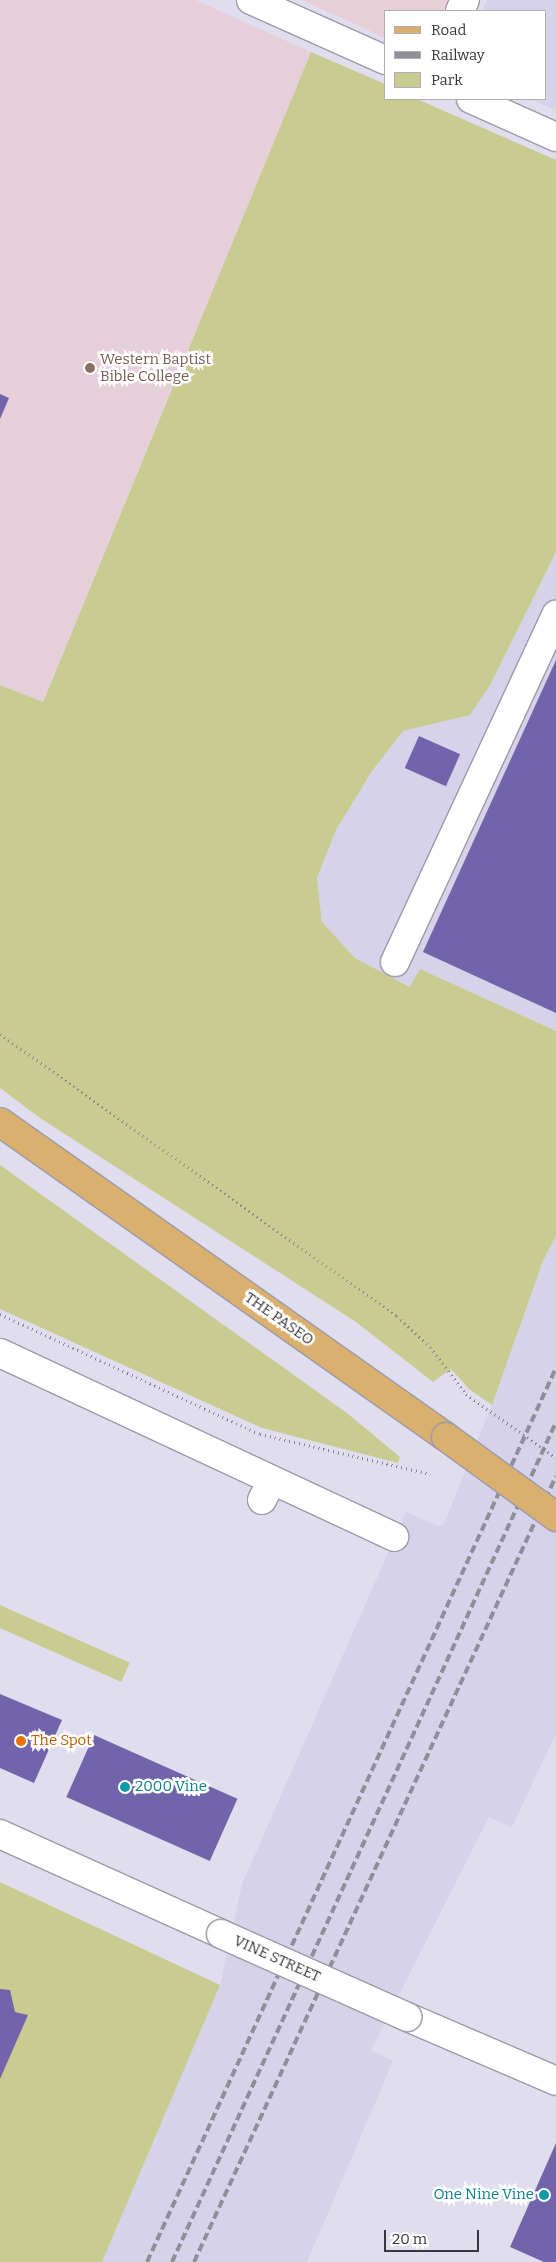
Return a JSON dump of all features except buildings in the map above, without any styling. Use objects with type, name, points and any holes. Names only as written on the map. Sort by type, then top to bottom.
[{"type":"main road","name":"THE PASEO","points":[[0,1122],[556,1517]]},
{"type":"street","points":[[251,0],[384,60]]},
{"type":"street","points":[[473,100],[556,137]]},
{"type":"street","points":[[395,962],[556,615]]},
{"type":"street","points":[[0,1353],[267,1490],[394,1537]]},
{"type":"street","name":"VINE STREET","points":[[0,1834],[407,2017],[556,2081]]},
{"type":"path","points":[[0,1034],[397,1316],[430,1347],[466,1394],[556,1458]]},
{"type":"path","points":[[0,1314],[260,1434],[430,1474]]},
{"type":"shaded area","name":"Western Baptist Bible College","points":[[0,0],[196,0],[311,52],[42,703],[0,685]]},
{"type":"shaded area","points":[[302,0],[449,0],[444,10],[384,10],[384,38]]},
{"type":"shaded area","points":[[487,0],[556,0],[556,110],[532,100],[546,100],[546,10],[482,10]]},
{"type":"shaded area","points":[[556,552],[556,1031],[420,969],[411,987],[355,958],[322,922],[317,878],[336,830],[372,771],[403,731],[470,715],[490,685]]},
{"type":"shaded area","points":[[556,1237],[556,1733],[512,1827],[489,1817],[371,2050],[393,2061],[307,2262],[102,2262],[220,1985],[242,1884],[406,1512],[438,1526],[444,1524],[495,1397],[543,1261]]},
{"type":"green space","points":[[311,52],[384,84],[384,100],[419,100],[556,160],[556,552],[490,685],[470,715],[403,731],[372,771],[336,830],[317,878],[322,922],[355,958],[410,987],[420,969],[556,1031],[556,1236],[543,1261],[492,1405],[469,1389],[451,1369],[433,1382],[356,1322],[40,1118],[0,1088],[0,685],[43,702]]},
{"type":"green space","points":[[0,1165],[347,1413],[400,1457],[398,1463],[262,1428],[0,1309]]},
{"type":"green space","points":[[0,1605],[130,1663],[121,1682],[0,1628]]},
{"type":"green space","points":[[0,1882],[220,1985],[102,2262],[0,2262]]},
{"type":"railway","points":[[147,2262],[556,1368]]},
{"type":"railway","points":[[172,2262],[556,1422]]},
{"type":"railway","points":[[194,2262],[556,1476]]},
{"type":"place","name":"Western Baptist Bible College","points":[[90,368]]},
{"type":"place","name":"The Spot","points":[[21,1741]]},
{"type":"place","name":"2000 Vine","points":[[125,1787]]},
{"type":"place","name":"One Nine Vine","points":[[544,2195]]}]
